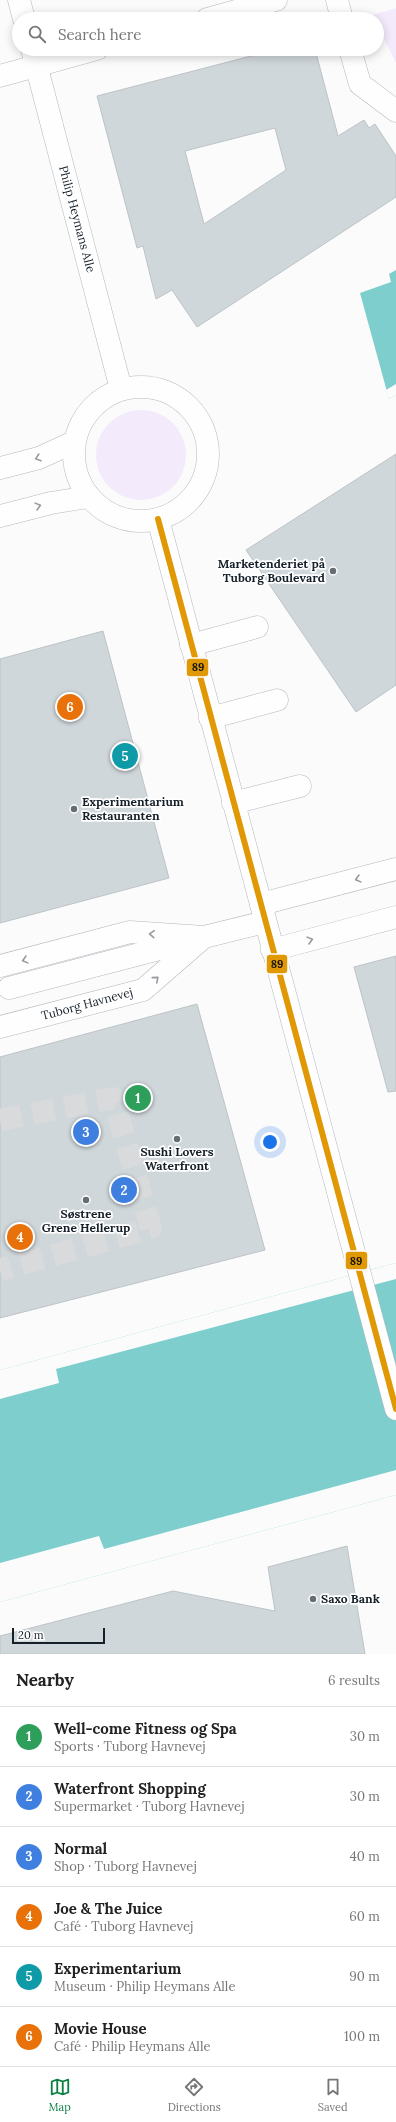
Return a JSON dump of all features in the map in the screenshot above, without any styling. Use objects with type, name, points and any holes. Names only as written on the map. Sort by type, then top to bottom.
[{"type":"street","points":[[19,0],[22,12]]},
{"type":"street","points":[[232,12],[276,0]]},
{"type":"street","points":[[337,0],[340,12]]},
{"type":"street","points":[[352,56],[360,84],[396,111]]},
{"type":"street","points":[[0,76],[34,57]]},
{"type":"street","name":"Philip Heymans Alle","points":[[34,57],[121,389]]},
{"type":"street","points":[[141,386],[160,389],[178,398],[194,412],[204,429],[208,447],[208,466],[202,483],[191,500],[176,512],[158,520],[138,522],[119,518],[102,510],[88,497],[78,481],[73,462],[74,442],[79,424],[90,409],[104,397],[121,389],[141,386]]},
{"type":"street","points":[[0,468],[39,458],[74,442]]},
{"type":"street","points":[[0,516],[51,503],[88,497]]},
{"type":"street","points":[[158,520],[396,1409]]},
{"type":"street","points":[[191,645],[257,627]]},
{"type":"street","points":[[210,718],[277,700]]},
{"type":"street","points":[[233,803],[300,786]]},
{"type":"street","name":"Tuborg Havnevej","points":[[0,1027],[143,990],[204,937],[263,913],[393,871]]},
{"type":"street","points":[[272,950],[396,917]]},
{"type":"street","name":"Tuborg Havnevej","points":[[0,966],[130,932],[204,937]]},
{"type":"street","points":[[9,988],[204,937]]},
{"type":"shaded area","points":[[396,8],[396,63],[384,39],[384,12],[382,12]]},
{"type":"shaded area","points":[[141,410],[158,413],[173,423],[183,438],[186,455],[183,472],[173,487],[158,497],[141,500],[124,497],[109,487],[99,472],[96,455],[99,438],[109,423],[124,413]]},
{"type":"water","points":[[396,270],[396,395],[389,399],[360,293],[391,282],[389,274]]},
{"type":"water","points":[[396,1263],[396,1495],[0,1602],[0,1370]]},
{"type":"pier","points":[[396,384],[396,395],[389,399],[386,390]]},
{"type":"pier","points":[[396,1263],[396,1279],[56,1369],[59,1383],[0,1399],[0,1370]]},
{"type":"pier","points":[[396,1470],[396,1495],[0,1602],[0,1563],[99,1536],[104,1549]]},
{"type":"building","points":[[251,56],[317,56],[338,136],[364,120],[369,128],[375,124],[396,156],[396,197],[197,327],[172,290],[156,299],[143,246],[137,248],[97,96]],"holes":[[[275,128],[286,170],[204,224],[185,151]]]},
{"type":"building","points":[[396,454],[396,685],[356,712],[246,550]]},
{"type":"building","points":[[103,631],[169,878],[0,923],[0,659]]},
{"type":"building","points":[[396,956],[396,1091],[388,1092],[354,967]]},
{"type":"building","points":[[197,1004],[265,1250],[0,1318],[0,1057]]},
{"type":"building","name":"Saxo Bank","points":[[347,1546],[365,1654],[0,1654],[0,1636],[173,1591],[275,1611],[268,1567]]},
{"type":"tunnel","points":[[0,1120],[113,1098],[151,1228],[0,1270]]},
{"type":"transit line","name":"89","points":[[158,519],[396,1409]]},
{"type":"place","name":"Marketenderiet på Tuborg Boulevard","points":[[333,571]]},
{"type":"place","name":"Movie House","points":[[70,707]]},
{"type":"place","name":"Experimentarium","points":[[125,756]]},
{"type":"place","name":"Experimentarium Restauranten","points":[[74,809]]},
{"type":"place","name":"Well-come Fitness og Spa","points":[[138,1098]]},
{"type":"place","name":"Normal","points":[[86,1132]]},
{"type":"place","name":"Sushi Lovers Waterfront","points":[[177,1139]]},
{"type":"place","name":"Waterfront Shopping","points":[[124,1190]]},
{"type":"place","name":"Søstrene Grene Hellerup","points":[[86,1200]]},
{"type":"place","name":"Joe & The Juice","points":[[20,1237]]},
{"type":"place","name":"Saxo Bank","points":[[313,1599]]}]
